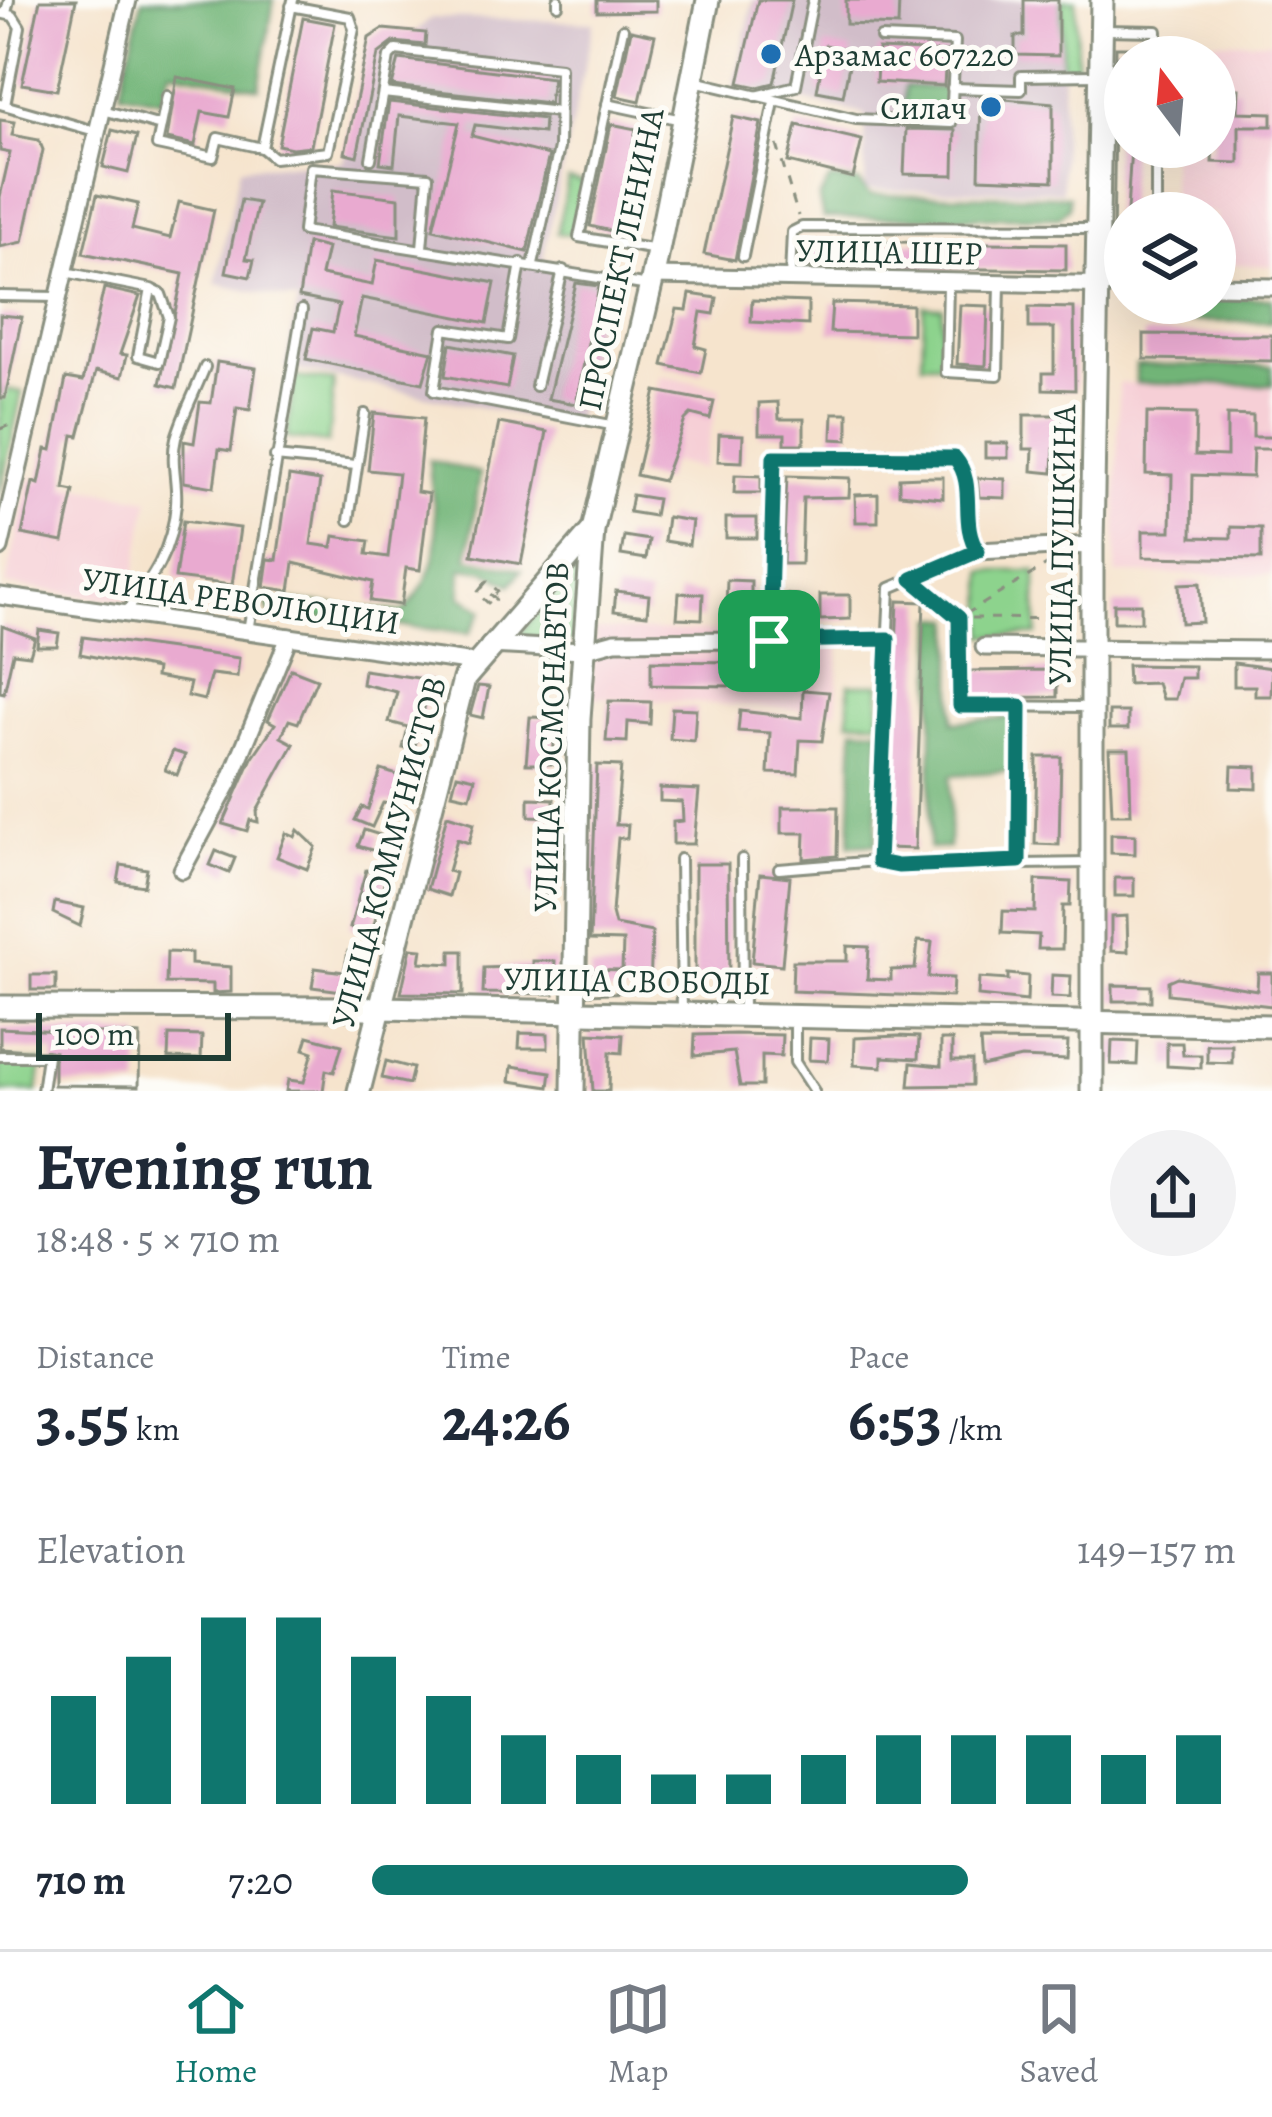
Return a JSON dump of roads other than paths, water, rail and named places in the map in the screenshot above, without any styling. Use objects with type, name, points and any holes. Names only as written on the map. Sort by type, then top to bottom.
[{"type":"street","points":[[0,548],[128,0]]},
{"type":"street","name":"ПРОСПЕКТ ЛЕНИНА","points":[[593,530],[652,281],[709,0]]},
{"type":"street","name":"УЛИЦА ПУШКИНА","points":[[1092,1091],[1091,647],[1084,546],[1098,285],[1102,0]]},
{"type":"street","name":"УЛИЦА ШЕР","points":[[652,281],[1104,285]]},
{"type":"street","points":[[1236,286],[1272,287]]},
{"type":"street","points":[[769,641],[774,457],[955,458],[967,472],[969,538],[978,551],[1084,546]]},
{"type":"street","name":"УЛИЦА КОСМОНАВТОВ","points":[[573,1091],[582,650],[593,530]]},
{"type":"street","name":"УЛИЦА КОММУНИСТОВ","points":[[359,1091],[457,702],[481,654],[593,530]]},
{"type":"street","name":"УЛИЦА РЕВОЛЮЦИИ","points":[[0,596],[289,637],[481,654],[582,650],[615,641],[888,639]]},
{"type":"street","points":[[182,870],[230,783],[289,637]]},
{"type":"street","points":[[985,646],[1272,650]]},
{"type":"street","name":"УЛИЦА СВОБОДЫ","points":[[0,1007],[380,1008],[1272,1026]]},
{"type":"lane","points":[[9,0],[3,13],[19,20],[20,33],[3,104],[97,132]]},
{"type":"lane","points":[[754,97],[796,86],[813,0]]},
{"type":"lane","points":[[166,97],[157,146],[213,157],[218,138],[262,148],[274,158],[328,152],[354,29],[350,17],[292,3],[262,148]]},
{"type":"lane","points":[[622,29],[579,237],[658,251]]},
{"type":"lane","points":[[1101,30],[1157,31],[1157,36]]},
{"type":"lane","points":[[692,81],[856,119],[951,123],[955,41],[881,38]]},
{"type":"lane","points":[[371,159],[388,57],[396,50],[560,68],[559,148],[533,265]]},
{"type":"lane","points":[[952,88],[1022,90],[1021,76],[1101,75]]},
{"type":"lane","points":[[382,92],[560,112]]},
{"type":"lane","points":[[743,256],[774,102]]},
{"type":"lane","points":[[607,104],[684,120]]},
{"type":"lane","points":[[101,109],[160,126]]},
{"type":"lane","points":[[422,248],[428,177],[311,168],[303,231],[652,281]]},
{"type":"lane","points":[[790,280],[792,232],[802,227],[1099,229]]},
{"type":"lane","points":[[521,263],[508,339],[444,328],[434,391],[618,426]]},
{"type":"lane","points":[[536,386],[562,270]]},
{"type":"lane","points":[[64,272],[151,290],[168,306],[159,362],[138,356],[151,290]]},
{"type":"lane","points":[[948,282],[946,372],[998,375],[1000,283]]},
{"type":"lane","points":[[0,296],[58,297]]},
{"type":"lane","points":[[248,632],[302,310]]},
{"type":"lane","points":[[123,615],[159,570],[169,542],[177,497],[170,482],[177,438],[205,367]]},
{"type":"lane","points":[[349,520],[365,414]]},
{"type":"lane","points":[[275,457],[356,465]]},
{"type":"lane","points":[[878,862],[890,588],[978,551]]},
{"type":"lane","points":[[959,618],[960,706],[1091,707]]},
{"type":"lane","points":[[1019,861],[1020,706]]},
{"type":"lane","points":[[680,859],[682,1014]]},
{"type":"lane","points":[[742,859],[743,1016]]},
{"type":"lane","points":[[779,869],[878,862],[898,866],[1092,863]]},
{"type":"lane","points":[[794,1016],[795,1061],[814,1091]]},
{"type":"lane","points":[[0,1055],[47,1056],[42,1091]]},
{"type":"place","name":"Арзамас 607220","points":[[771,54]]},
{"type":"place","name":"Силач","points":[[991,107]]}]
